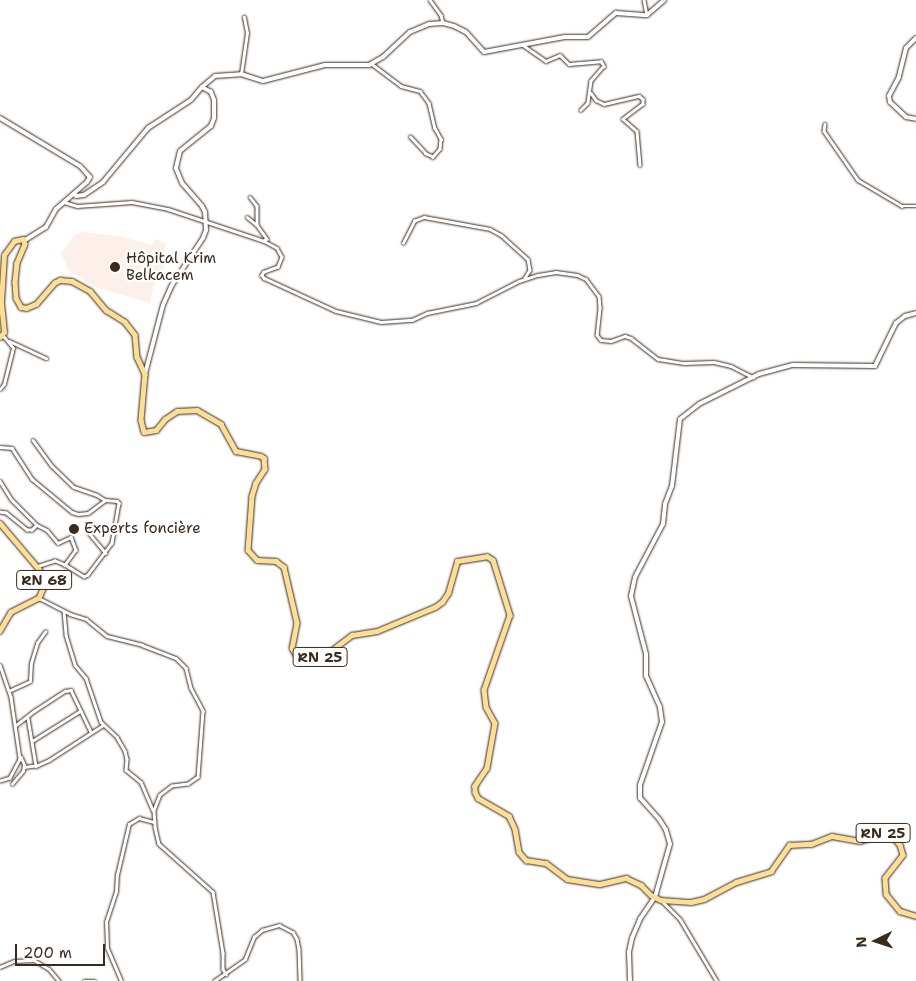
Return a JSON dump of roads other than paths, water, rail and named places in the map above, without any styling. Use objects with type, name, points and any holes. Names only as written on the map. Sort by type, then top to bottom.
[{"type":"main road","points":[[2,336],[4,255],[14,241],[18,239],[25,240]]},
{"type":"main road","name":"RN 25","points":[[25,240],[17,263],[15,282],[16,298],[21,307],[26,308],[36,304],[54,283],[60,280],[72,281],[90,292],[106,310],[120,317],[135,335],[137,357],[145,374],[141,420],[144,432],[156,430],[165,419],[177,411],[197,410],[221,424],[236,451],[264,458],[265,469],[256,483],[252,496],[248,550],[257,560],[276,561],[284,567],[296,624],[292,648],[295,653],[304,657],[324,656],[352,635],[377,631],[430,609],[445,598],[457,561],[487,556],[493,560],[510,615],[484,690],[486,707],[495,723],[487,768],[475,786],[476,795],[509,816],[515,829],[519,852],[526,860],[546,863],[567,878],[600,884],[622,879],[631,880],[656,898],[691,902],[704,900],[736,882],[771,870],[785,848],[794,843],[811,844],[832,836],[860,841],[884,833],[894,838],[900,845],[903,855],[885,878],[886,894],[900,911],[916,916]]},
{"type":"main road","name":"RN 68","points":[[0,522],[37,566],[43,575],[45,584],[39,598],[11,612],[0,631]]},
{"type":"street","points":[[430,0],[443,23]]},
{"type":"street","points":[[644,0],[647,15]]},
{"type":"street","points":[[74,194],[76,196],[84,195],[103,182],[148,128],[191,100],[215,76],[241,74],[263,81],[325,65],[372,64],[417,28],[443,23],[466,32],[484,52],[565,37],[588,37],[616,13],[647,15],[664,0]]},
{"type":"street","points":[[241,74],[248,33],[244,17]]},
{"type":"street","points":[[916,38],[906,48],[899,77],[889,96],[890,102],[906,117],[916,119]]},
{"type":"street","points":[[522,44],[546,61],[560,55],[569,64],[601,61],[604,66],[591,81],[588,103],[581,110]]},
{"type":"street","points":[[372,64],[401,86],[420,91],[429,103],[435,128],[441,140],[440,149],[433,157],[426,154],[410,137]]},
{"type":"street","points":[[145,374],[163,304],[172,285],[203,238],[206,220],[202,206],[182,183],[176,168],[180,151],[211,126],[214,118],[216,110],[211,92],[202,87]]},
{"type":"street","points":[[591,92],[596,100],[604,104],[639,96],[643,99],[643,104],[623,119],[637,131],[640,165]]},
{"type":"street","points":[[0,118],[88,172],[89,180],[56,209],[46,227],[25,240]]},
{"type":"street","points":[[825,124],[824,131],[858,180],[902,206],[916,206]]},
{"type":"street","points":[[250,197],[257,206],[257,225]]},
{"type":"street","points":[[64,202],[77,206],[132,202],[168,209],[206,220],[264,241],[277,248],[282,257],[278,267],[264,272],[262,275],[264,278],[336,311],[381,322],[412,320],[427,313],[476,303],[524,279],[556,272],[577,275],[586,279],[598,296],[600,308],[598,335],[601,340],[611,341],[625,336],[631,338],[658,358],[684,364],[714,362],[731,366],[753,377]]},
{"type":"street","points":[[247,217],[257,225],[267,239],[264,241]]},
{"type":"street","points":[[402,243],[418,218],[455,222],[490,229],[501,235],[528,259],[530,270],[524,279]]},
{"type":"street","points":[[630,981],[629,952],[632,938],[640,919],[656,898],[670,844],[666,830],[659,819],[640,798],[640,786],[662,722],[660,707],[646,676],[646,654],[631,596],[635,577],[663,524],[665,504],[672,486],[680,419],[699,404],[753,377],[793,365],[875,366],[896,323],[905,316],[916,313]]},
{"type":"street","points":[[2,336],[46,358]]},
{"type":"street","points":[[0,389],[4,384],[13,348],[9,341]]},
{"type":"street","points":[[33,440],[52,466],[74,487],[97,494],[105,500],[117,501],[120,508],[112,543],[106,553],[84,577],[55,561],[37,566]]},
{"type":"street","points":[[0,446],[12,448],[32,479],[72,512],[78,514],[88,513],[105,500]]},
{"type":"street","points":[[0,481],[12,500],[37,525],[47,530],[58,543],[71,537],[76,550],[65,565]]},
{"type":"street","points":[[0,512],[6,514],[27,530],[32,530],[37,525]]},
{"type":"street","points":[[89,533],[106,553]]},
{"type":"street","points":[[39,598],[64,612],[86,619],[107,636],[142,645],[176,658],[186,668],[191,688],[204,711],[198,777],[188,784],[172,786],[160,795],[154,811],[154,822],[159,844],[213,892],[223,953],[223,969],[226,974]]},
{"type":"street","points":[[64,612],[66,635],[77,668],[86,678],[103,725],[117,736],[128,759],[126,770],[141,782],[154,811]]},
{"type":"street","points":[[9,691],[30,681],[31,663],[36,643],[46,632]]},
{"type":"street","points":[[0,665],[9,691],[24,767]]},
{"type":"street","points":[[16,725],[65,691],[71,690],[91,732]]},
{"type":"street","points":[[32,742],[80,711]]},
{"type":"street","points":[[28,717],[36,766]]},
{"type":"street","points":[[24,767],[36,766],[49,760],[103,725]]},
{"type":"street","points":[[0,781],[10,778],[20,759],[20,754]]},
{"type":"street","points":[[12,784],[24,767]]},
{"type":"street","points":[[122,981],[107,948],[106,922],[116,892],[124,841],[129,824],[140,818],[154,822]]},
{"type":"street","points":[[656,898],[671,908],[680,919],[717,981]]},
{"type":"street","points":[[214,981],[245,959],[254,937],[262,930],[279,925],[293,932],[297,939],[300,981]]},
{"type":"street","points":[[0,967],[14,962],[34,960],[49,968],[59,981]]},
{"type":"street","points":[[84,981],[95,981]]},
{"type":"place","name":"Hôpital Krim Belkacem","points":[[115,267]]},
{"type":"place","name":"Experts foncière","points":[[74,529]]}]
